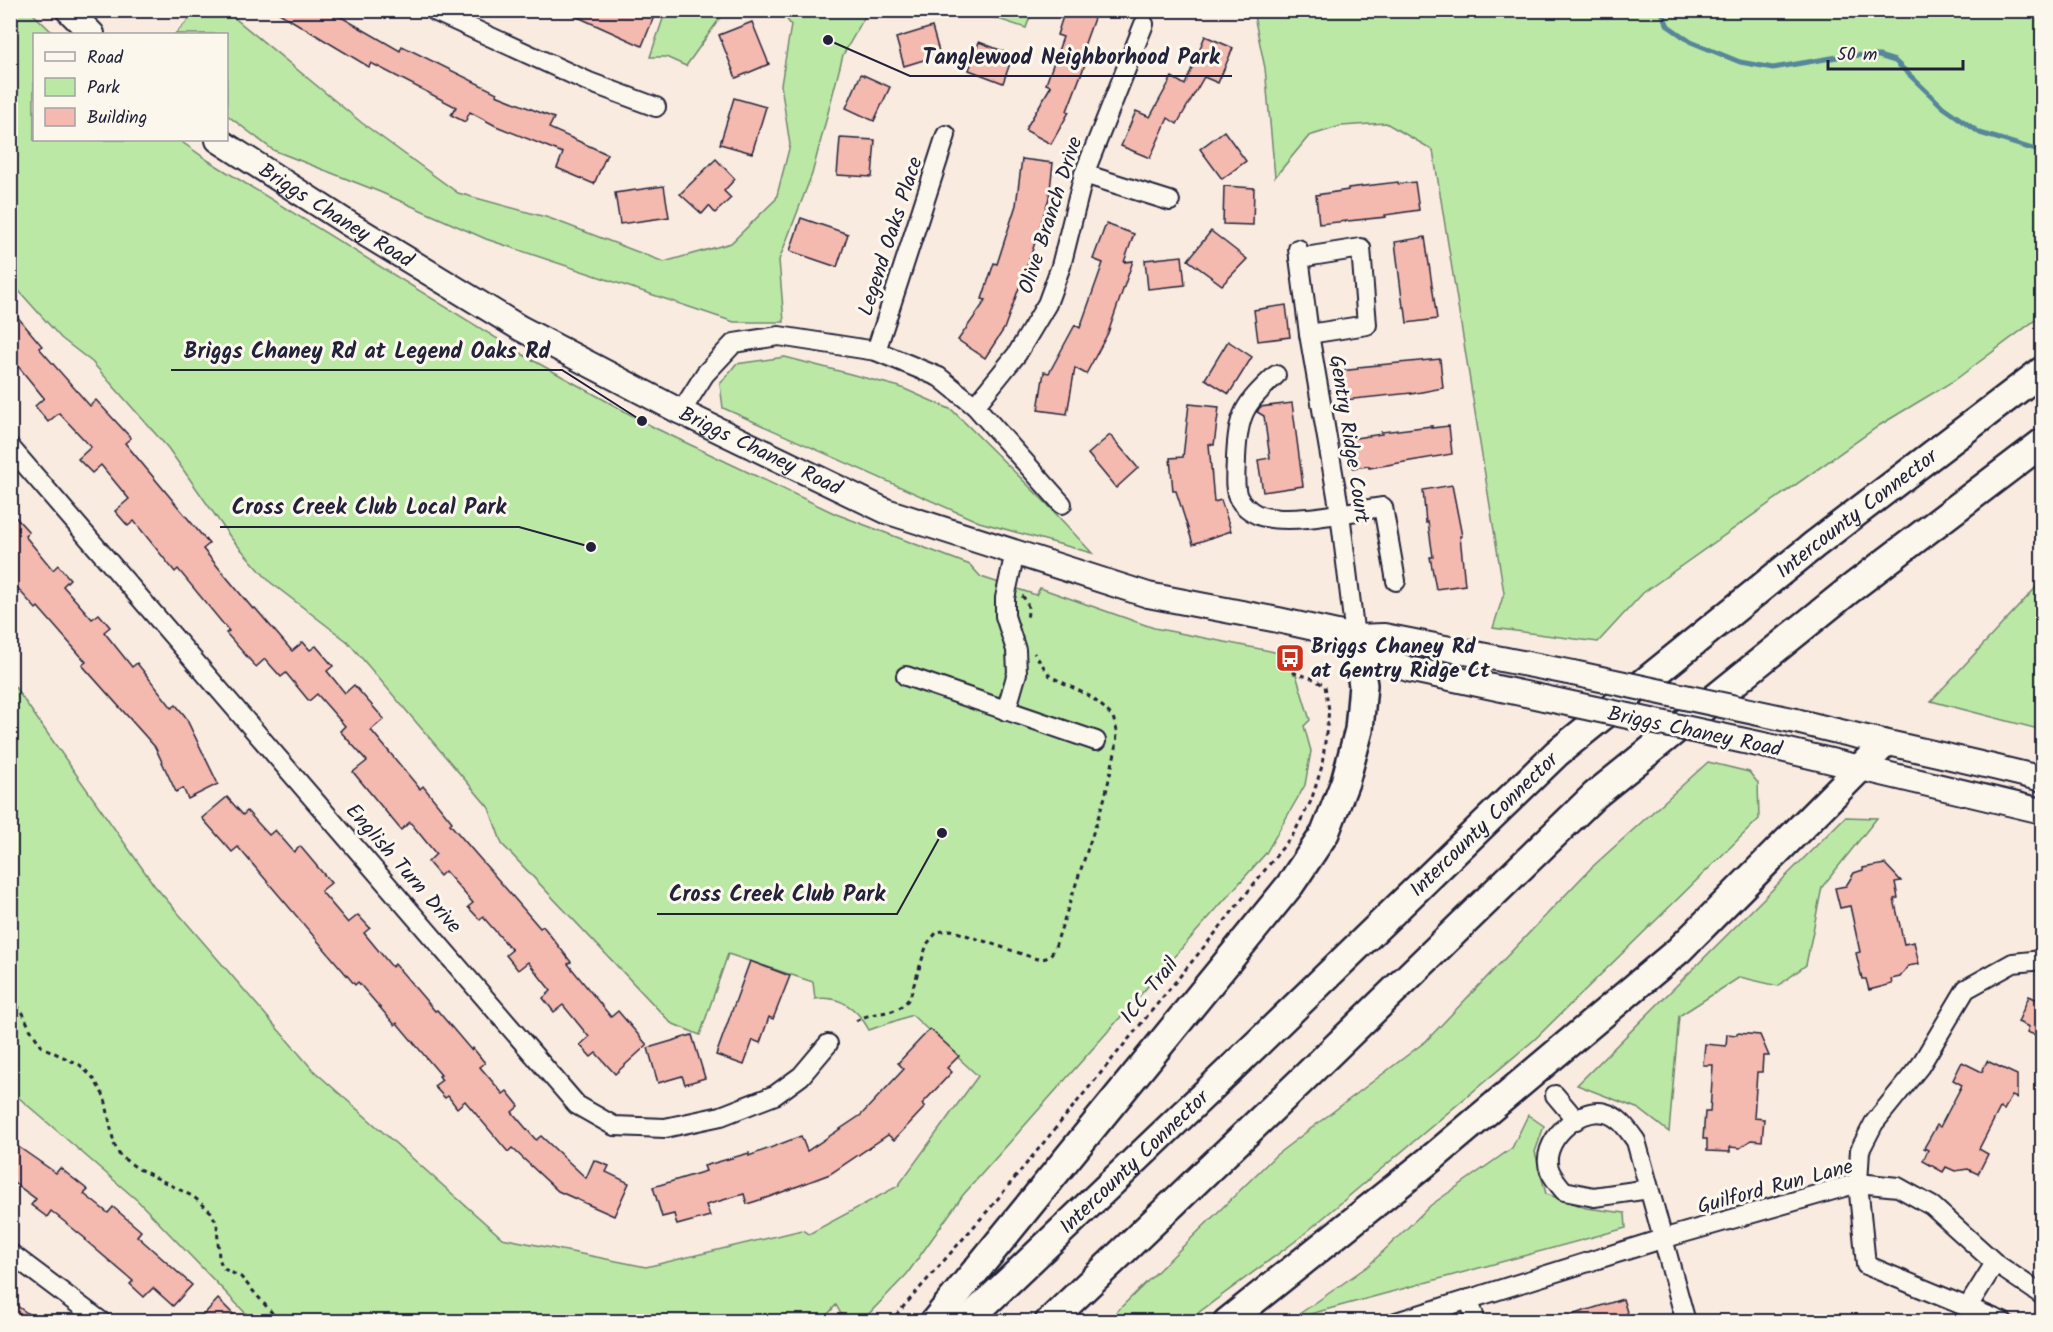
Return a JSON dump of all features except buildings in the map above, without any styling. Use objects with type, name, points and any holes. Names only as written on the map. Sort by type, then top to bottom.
[{"type":"highway","name":"Intercounty Connector","points":[[966,1322],[1557,753],[1814,545],[2043,371]]},
{"type":"highway","points":[[1049,1322],[1595,795],[1849,590],[2043,443]]},
{"type":"highway","points":[[934,1322],[1290,885],[1325,833],[1345,782],[1359,730],[1363,685],[1355,637]]},
{"type":"highway","points":[[1227,1322],[1422,1165],[1679,950],[1884,744]]},
{"type":"main road","points":[[68,10],[91,33]]},
{"type":"main road","name":"Briggs Chaney Road","points":[[220,141],[346,222],[520,328],[681,412],[886,511],[1148,595],[1355,637],[1384,636],[1573,673],[1796,721],[1884,744],[2043,779]]},
{"type":"main road","name":"Briggs Chaney Road","points":[[1355,637],[1376,657],[1408,669],[1768,746],[2043,811]]},
{"type":"street","points":[[432,10],[589,82],[656,107]]},
{"type":"street","name":"Olive Branch Drive","points":[[975,406],[1017,354],[1047,303],[1061,266],[1084,174],[1144,24]]},
{"type":"street","name":"Legend Oaks Place","points":[[876,351],[946,135]]},
{"type":"street","points":[[1084,174],[1170,201]]},
{"type":"street","name":"Gentry Ridge Court","points":[[1309,334],[1368,325],[1361,248],[1299,254],[1309,334],[1341,513],[1355,637]]},
{"type":"street","points":[[681,412],[705,375],[734,343],[779,336],[876,351],[939,377],[975,406],[1062,504]]},
{"type":"street","points":[[1276,375],[1251,398],[1241,419],[1235,478],[1238,498],[1262,517],[1280,520],[1383,507],[1396,581]]},
{"type":"street","name":"English Turn Drive","points":[[10,447],[577,1105],[614,1126],[664,1128],[721,1116],[775,1095],[801,1076],[828,1044]]},
{"type":"street","points":[[1006,711],[1017,673],[1016,650],[1005,616],[1005,598],[1015,552]]},
{"type":"street","points":[[906,676],[1096,741]]},
{"type":"street","points":[[2003,1322],[1866,1265],[1858,1183],[1860,1150],[1869,1132],[1920,1066],[1966,989],[2013,963],[2043,960]]},
{"type":"street","points":[[1556,1095],[1576,1120]]},
{"type":"street","points":[[1649,1190],[1594,1197],[1564,1191],[1549,1170],[1550,1150],[1560,1130],[1586,1113],[1605,1113],[1624,1124],[1635,1141],[1649,1190],[1662,1239],[1686,1322]]},
{"type":"street","name":"Guilford Run Lane","points":[[1396,1322],[1662,1239],[1858,1183],[1898,1187],[1932,1206],[1995,1263],[2043,1295]]},
{"type":"street","points":[[10,1253],[102,1322]]},
{"type":"street","points":[[1967,1308],[1995,1263]]},
{"type":"street","points":[[1468,1299],[1476,1322]]},
{"type":"path","points":[[1018,593],[1027,600],[1027,629]]},
{"type":"path","points":[[856,1021],[871,1014],[898,1011],[905,1004],[910,997],[927,944],[937,932],[951,930],[1037,958],[1047,959],[1051,956],[1105,796],[1116,748],[1117,730],[1113,717],[1103,707],[1050,676],[1031,645]]},
{"type":"path","name":"ICC Trail","points":[[890,1322],[991,1207],[1217,931],[1294,833],[1311,801],[1322,766],[1329,710],[1325,686],[1312,678],[1294,673],[1300,656]]},
{"type":"path","points":[[10,999],[22,1011],[42,1047],[80,1065],[94,1079],[105,1098],[114,1144],[120,1156],[137,1168],[194,1197],[211,1212],[217,1224],[219,1259],[225,1269],[242,1277],[280,1322]]},
{"type":"green space","points":[[29,10],[53,33],[33,33],[33,141],[180,141],[209,161],[527,357],[655,428],[836,514],[970,565],[981,577],[1036,595],[1040,588],[1154,628],[1290,655],[1310,720],[1304,726],[1311,751],[1305,785],[1266,853],[963,1195],[907,1274],[862,1321],[845,1321],[836,1305],[821,1322],[253,1321],[138,1201],[11,1091],[10,680],[154,885],[313,1070],[502,1238],[646,1267],[802,1230],[809,1234],[898,1186],[978,1076],[912,1015],[869,1030],[859,1015],[847,1005],[832,999],[815,999],[813,982],[728,954],[700,1035],[671,1023],[502,844],[489,808],[348,642],[270,582],[231,538],[168,448],[92,362],[61,338],[11,282],[11,11]]},
{"type":"green space","points":[[198,10],[226,11],[362,123],[458,193],[549,218],[664,262],[731,243],[776,199],[790,145],[781,85],[791,25],[781,11],[868,11],[843,55],[812,174],[779,260],[784,322],[734,322],[486,239],[380,192],[273,150],[228,116],[228,33],[176,33]]},
{"type":"green space","points":[[666,10],[725,10],[686,66],[666,57],[650,57]]},
{"type":"green space","points":[[1032,10],[1026,28],[974,11]]},
{"type":"green space","points":[[1253,11],[2042,11],[2042,315],[1955,380],[1880,425],[1643,593],[1598,642],[1493,628],[1504,593],[1433,150],[1386,123],[1341,126],[1309,136],[1275,177],[1265,68]]},
{"type":"green space","points":[[785,357],[900,387],[952,410],[1046,503],[1092,553],[979,522],[723,408],[720,384],[736,364]]},
{"type":"green space","points":[[2042,581],[2042,730],[1931,701]]},
{"type":"green space","points":[[1708,762],[1749,772],[1758,783],[1759,819],[1534,1040],[1297,1240],[1187,1321],[1107,1321],[1276,1155],[1426,1041],[1591,868]]},
{"type":"green space","points":[[1845,817],[1877,818],[1822,887],[1806,965],[1778,986],[1740,977],[1679,1016],[1669,1132],[1639,1109],[1577,1085]]},
{"type":"green space","points":[[1528,1115],[1544,1126],[1535,1152],[1546,1194],[1586,1208],[1625,1213],[1626,1228],[1292,1319],[1368,1266],[1431,1205],[1512,1148]]},
{"type":"waterway","points":[[1661,10],[1668,26],[1691,42],[1740,62],[1773,68],[1849,55],[1879,56],[1895,61],[1943,107],[1980,133],[2042,152]]},
{"type":"place","name":"Tanglewood Neighborhood Park","points":[[828,40]]},
{"type":"place","name":"Briggs Chaney Rd at Legend Oaks Rd","points":[[642,421]]},
{"type":"place","name":"Cross Creek Club Local Park","points":[[591,547]]},
{"type":"place","name":"Briggs Chaney Rd at Gentry Ridge Ct","points":[[1290,658]]},
{"type":"place","name":"Cross Creek Club Park","points":[[942,833]]}]
